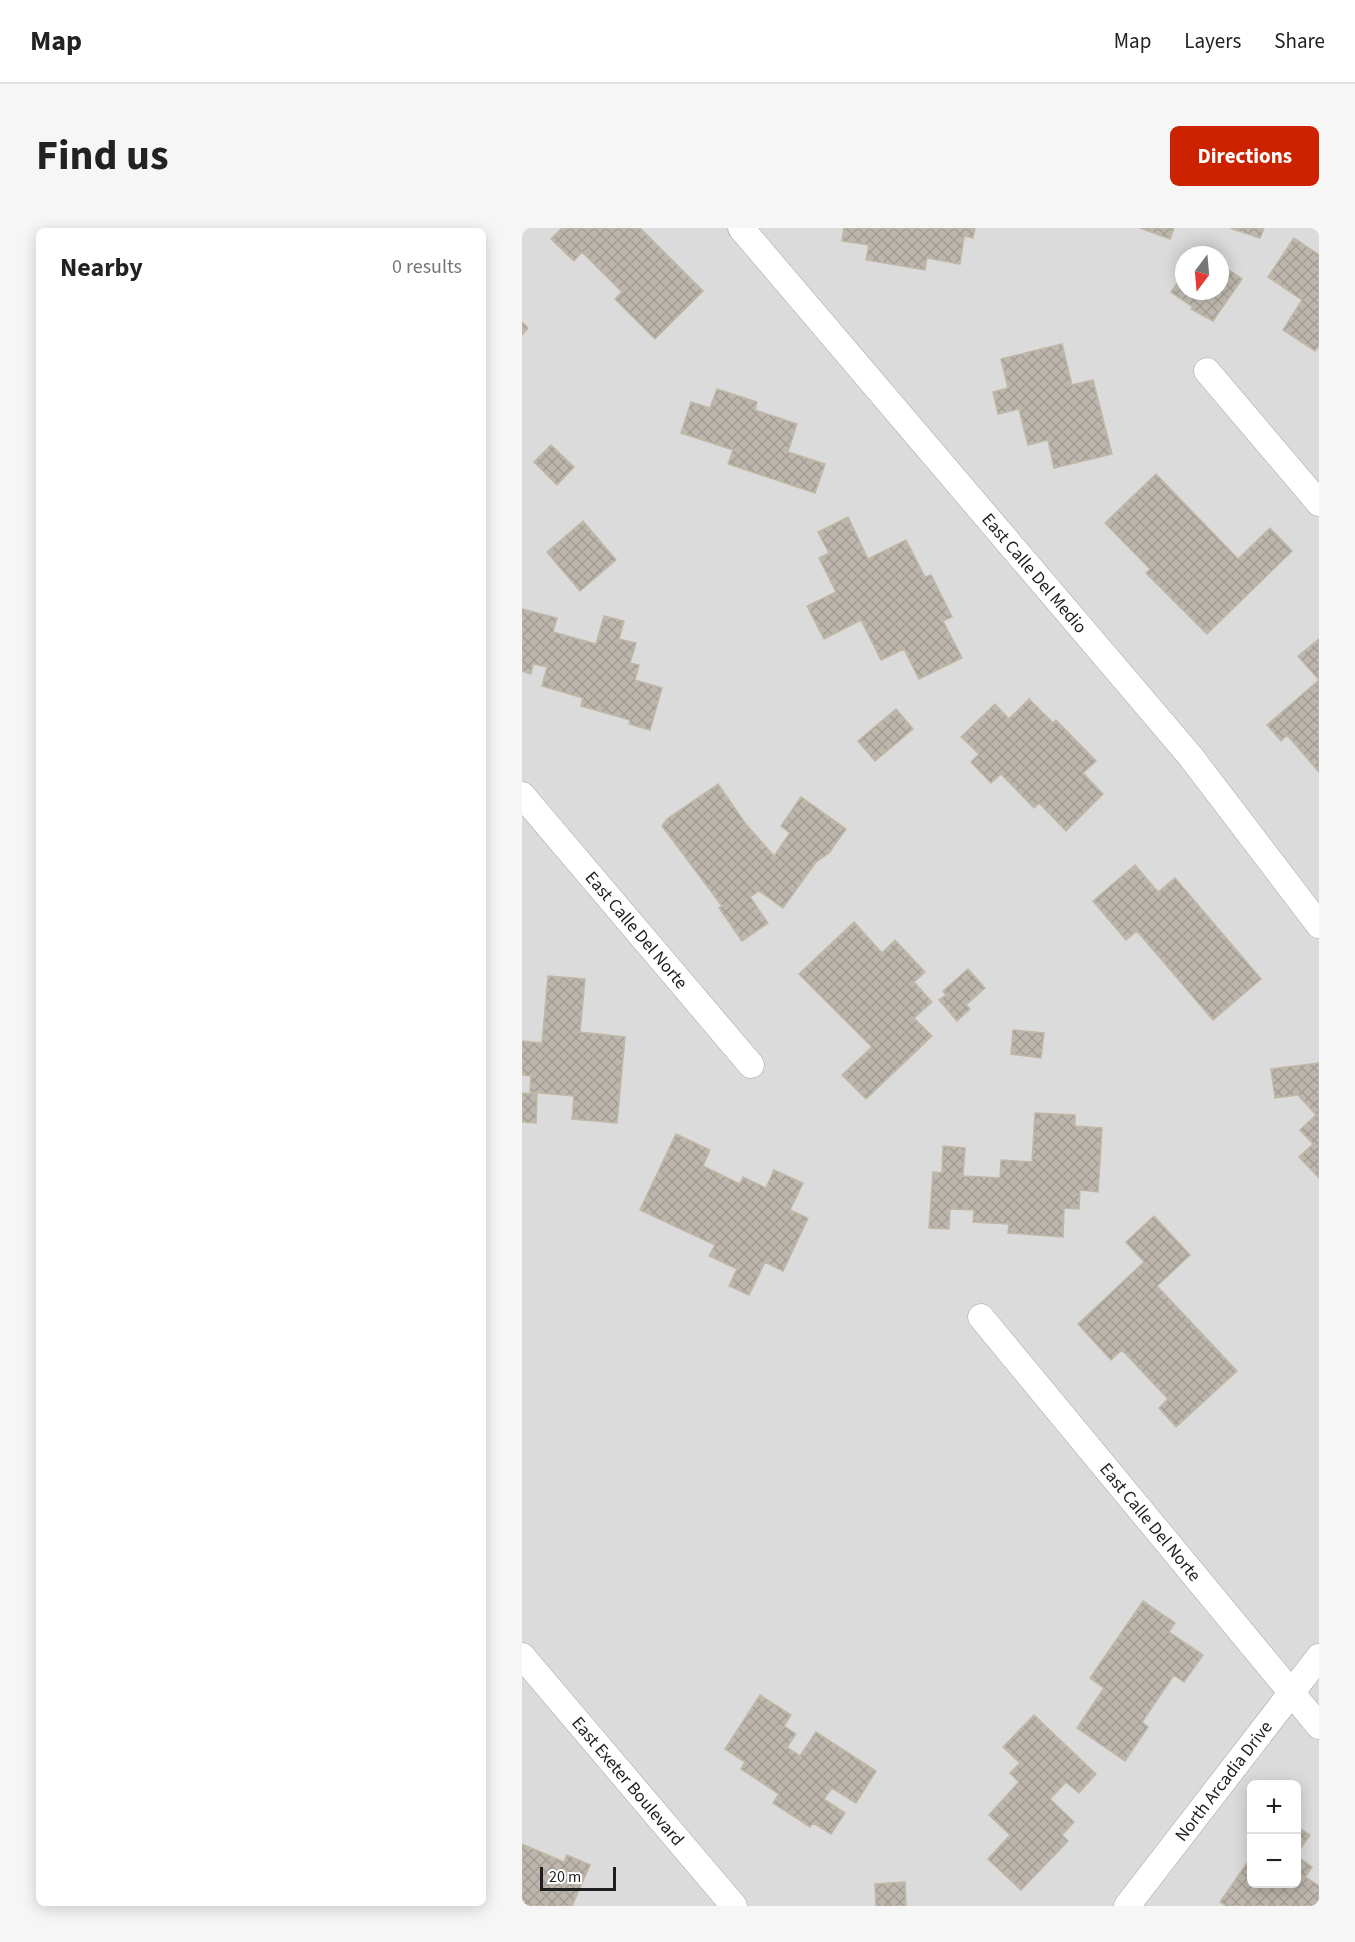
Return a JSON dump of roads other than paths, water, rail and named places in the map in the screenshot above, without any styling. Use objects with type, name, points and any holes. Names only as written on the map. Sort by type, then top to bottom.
[{"type":"street","name":"East Calle Del Medio","points":[[741,228],[1191,757],[1319,925]]},
{"type":"street","points":[[1207,371],[1319,503]]},
{"type":"street","name":"East Calle Del Norte","points":[[522,795],[751,1065]]},
{"type":"street","name":"East Calle Del Norte","points":[[981,1317],[1319,1726]]},
{"type":"street","name":"North Arcadia Drive","points":[[1127,1906],[1319,1657]]},
{"type":"street","name":"East Exeter Boulevard","points":[[525,1667],[734,1906]]}]
